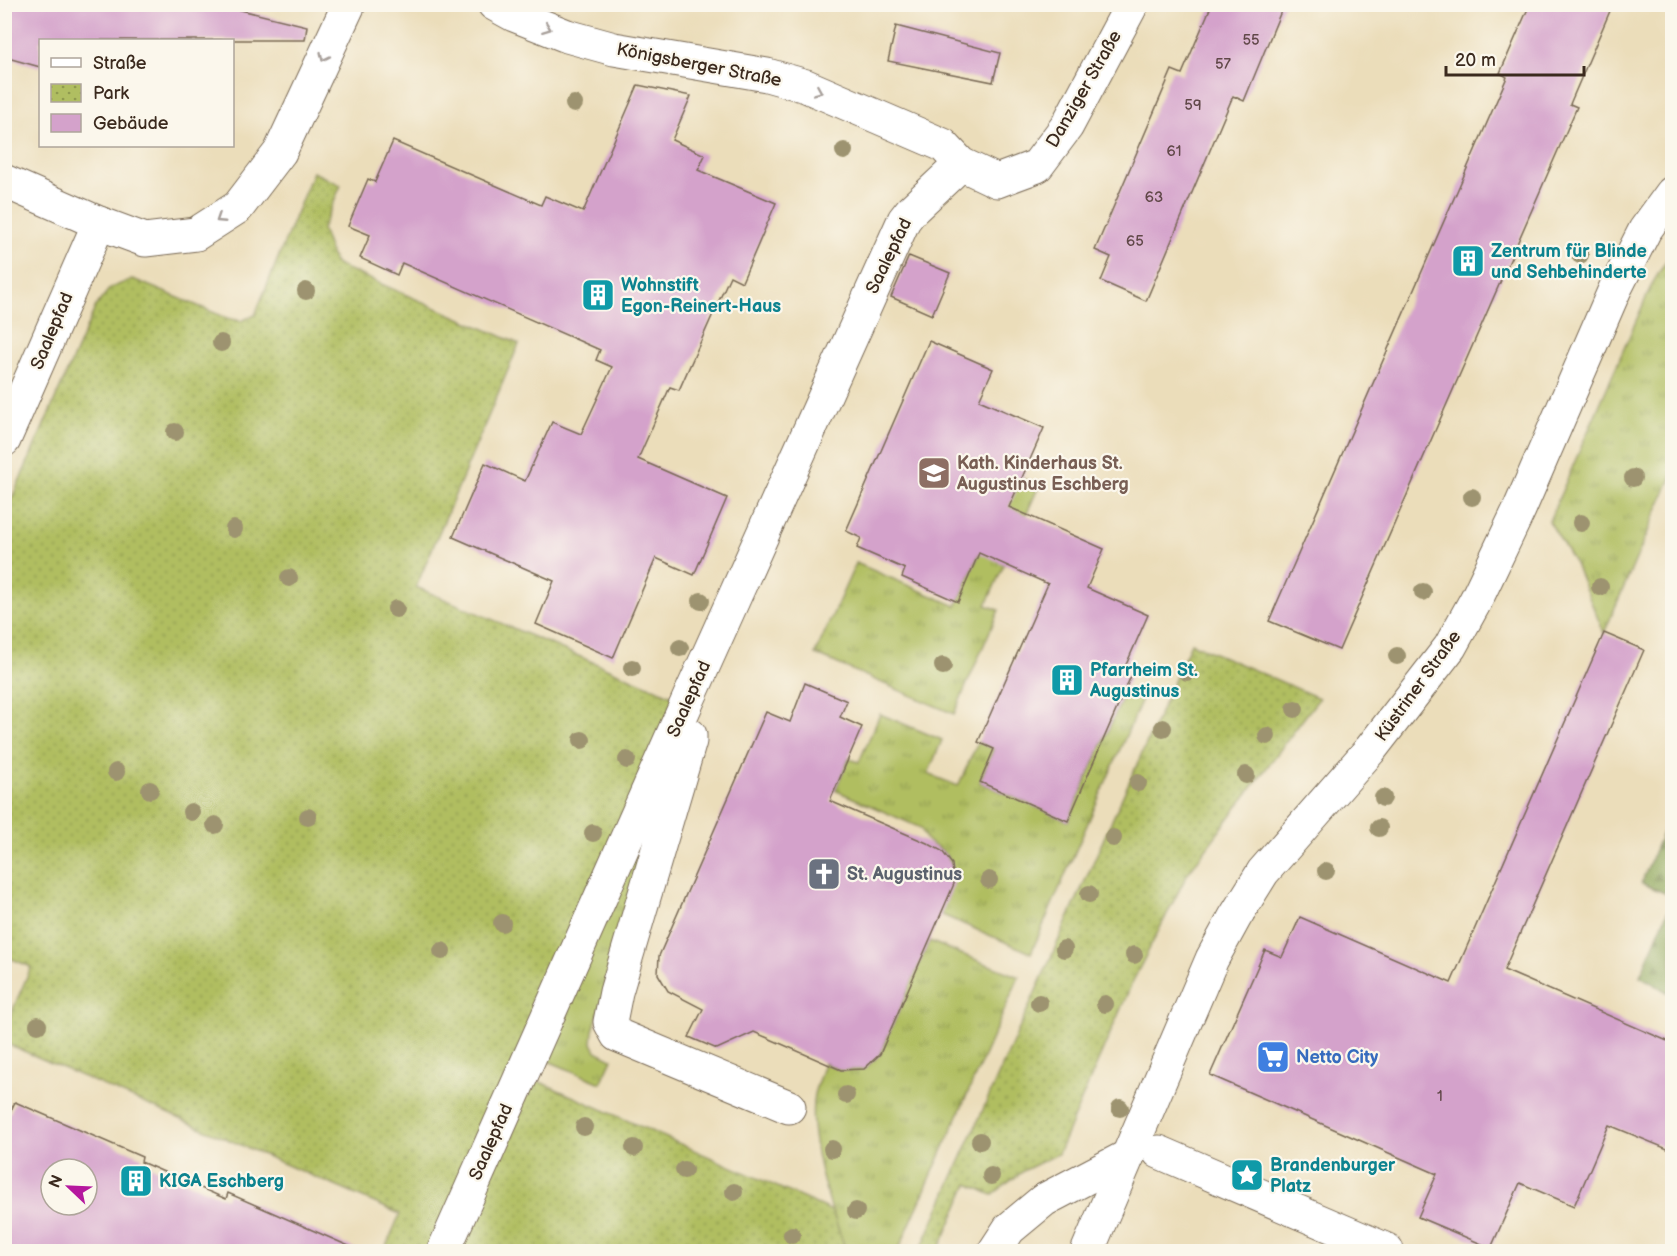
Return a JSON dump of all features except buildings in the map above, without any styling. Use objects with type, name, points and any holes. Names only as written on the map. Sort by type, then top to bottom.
[{"type":"street","points":[[4,181],[99,223],[145,240],[196,234],[238,207],[280,152],[349,4]]},
{"type":"street","name":"Königsberger Straße","points":[[494,4],[514,15],[567,36],[614,49],[767,75],[806,86],[943,145],[961,164],[997,180]]},
{"type":"street","name":"Danziger Straße","points":[[997,180],[1037,166],[1067,126],[1132,4]]},
{"type":"street","name":"Saalepfad","points":[[443,1251],[904,220],[961,164]]},
{"type":"street","name":"Küstriner Straße","points":[[1087,1251],[1143,1154],[1212,959],[1263,872],[1393,722],[1450,647],[1471,610],[1519,510],[1615,289],[1645,230],[1672,193]]},
{"type":"street","name":"Saalepfad","points":[[4,440],[99,223]]},
{"type":"street","points":[[689,698],[690,741],[616,992],[610,1022],[617,1035],[789,1107]]},
{"type":"street","points":[[994,1251],[1009,1229],[1044,1200],[1143,1154],[1386,1251]]},
{"type":"green space","points":[[313,172],[341,185],[322,229],[335,264],[519,344],[416,587],[677,698],[513,1070],[832,1211],[846,1251],[384,1251],[400,1214],[5,1043],[5,1028],[31,967],[5,956],[5,514],[96,306],[110,288],[133,279],[227,318],[241,321],[255,315]]},
{"type":"green space","points":[[1672,251],[1672,476],[1604,633],[1575,564],[1549,521],[1652,284]]},
{"type":"green space","points":[[999,468],[1039,486],[986,605],[999,610],[954,714],[815,654],[856,563],[956,606],[979,554]]},
{"type":"green space","points":[[1191,643],[1319,698],[1188,873],[1132,983],[1058,1154],[1025,1170],[992,1195],[968,1184],[938,1251],[920,1251]]},
{"type":"green space","points":[[1125,692],[1142,699],[1031,953],[940,914],[952,882],[953,874],[949,859],[939,848],[928,842],[921,828],[835,790],[849,759],[859,762],[880,714],[942,740],[928,774],[958,786],[978,742],[994,749],[980,782],[1068,821]]},
{"type":"green space","points":[[673,762],[593,1031],[592,1043],[596,1051],[612,1059],[601,1083],[541,1058]]},
{"type":"green space","points":[[1672,810],[1672,896],[1641,883]]},
{"type":"green space","points":[[1672,901],[1672,995],[1640,976]]},
{"type":"green space","points":[[929,941],[1019,977],[898,1251],[846,1251],[821,1173],[812,1111],[814,1094],[824,1063],[841,1070],[864,1069],[880,1054]]},
{"type":"place","name":"Zentrum für Blinde und Sehbehinderte","points":[[1468,261]]},
{"type":"place","name":"Wohnstift Egon-Reinert-Haus","points":[[598,295]]},
{"type":"place","name":"Kath. Kinderhaus St. Augustinus Eschberg","points":[[934,473]]},
{"type":"place","name":"Pfarrheim St. Augustinus","points":[[1067,680]]},
{"type":"place","name":"St. Augustinus","points":[[824,874]]},
{"type":"place","name":"Netto City","points":[[1273,1057]]},
{"type":"place","name":"Brandenburger Platz","points":[[1247,1175]]},
{"type":"place","name":"KIGA Eschberg","points":[[136,1181]]}]
